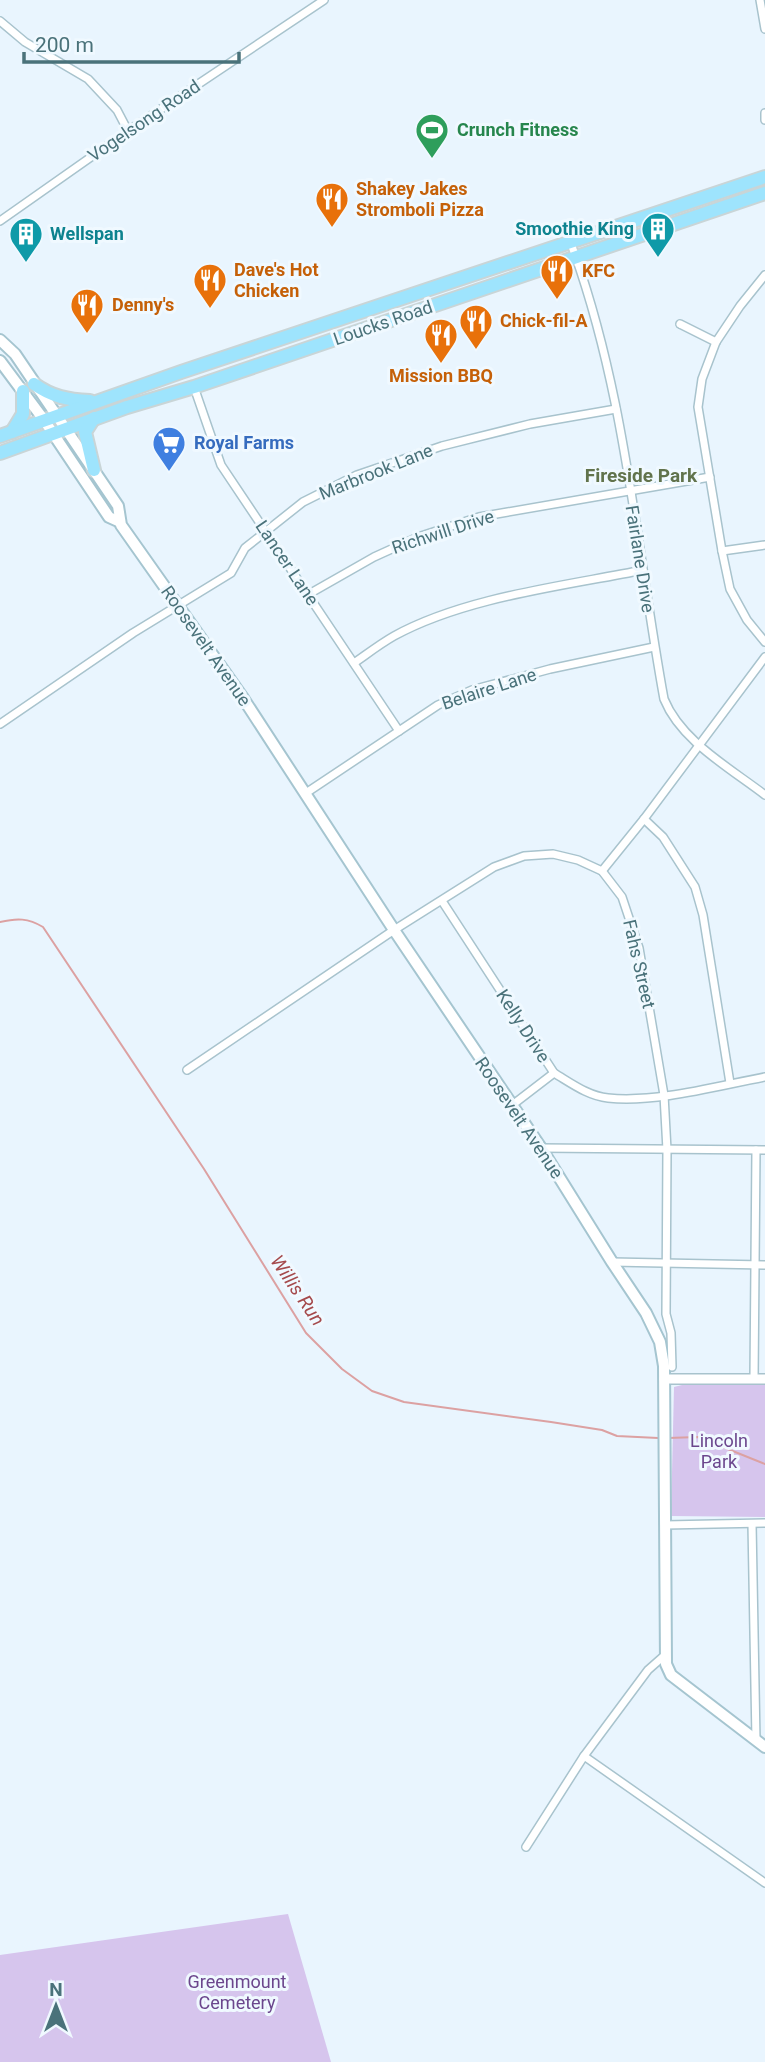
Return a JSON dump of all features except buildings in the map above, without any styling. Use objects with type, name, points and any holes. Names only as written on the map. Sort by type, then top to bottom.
[{"type":"highway","name":"Loucks Road","points":[[6,434],[765,177]]},
{"type":"highway","name":"Loucks Road","points":[[0,453],[94,418],[194,387],[765,193]]},
{"type":"highway","points":[[6,434],[23,412],[28,387],[70,400],[97,401]]},
{"type":"highway","points":[[94,418],[85,432],[94,470]]},
{"type":"main road","name":"Roosevelt Avenue","points":[[0,340],[15,354],[44,420],[59,430],[94,470],[118,506],[120,522],[243,698],[394,930],[541,1148],[646,1313],[660,1342],[664,1379],[665,1655]]},
{"type":"main road","name":"Roosevelt Avenue","points":[[0,361],[57,415],[59,430],[109,517],[120,522]]},
{"type":"main road","points":[[665,1655],[671,1675],[760,1743]]},
{"type":"street","name":"Vogelsong Road","points":[[0,221],[128,131],[324,0]]},
{"type":"street","points":[[760,0],[765,29]]},
{"type":"street","points":[[0,21],[25,42],[88,79],[117,110],[128,131]]},
{"type":"street","points":[[765,113],[765,120]]},
{"type":"street","name":"Fairlane Drive","points":[[570,241],[602,340],[664,699],[671,716],[698,743],[765,794]]},
{"type":"street","points":[[765,275],[716,342],[702,379],[698,407],[730,589],[747,620],[765,642]]},
{"type":"street","points":[[680,324],[716,342]]},
{"type":"street","name":"Lancer Lane","points":[[194,387],[221,465],[399,731]]},
{"type":"street","name":"Marbrook Lane","points":[[0,724],[177,605],[231,573],[245,548],[303,502],[358,475],[442,446],[530,424],[616,409]]},
{"type":"street","name":"Richwill Drive","points":[[309,594],[374,556],[418,537],[479,517],[710,477]]},
{"type":"street","points":[[722,551],[765,545]]},
{"type":"street","points":[[354,663],[395,635],[442,616],[504,597],[643,570]]},
{"type":"street","name":"Belaire Lane","points":[[306,793],[438,705],[472,690],[550,669],[654,647]]},
{"type":"street","points":[[187,1070],[394,930],[494,867],[524,856],[553,855],[578,860],[602,871],[765,657]]},
{"type":"street","points":[[644,819],[663,837],[695,887],[703,915],[730,1083]]},
{"type":"street","name":"Fahs Street","points":[[602,871],[622,897],[639,948],[664,1095],[667,1150],[666,1314],[671,1333],[672,1367]]},
{"type":"street","name":"Kelly Drive","points":[[442,901],[554,1073],[581,1090],[607,1098],[664,1095],[765,1077]]},
{"type":"street","points":[[511,1106],[554,1073]]},
{"type":"street","points":[[541,1148],[765,1150]]},
{"type":"street","points":[[754,1379],[756,1150]]},
{"type":"street","points":[[612,1262],[765,1265]]},
{"type":"street","points":[[664,1379],[765,1379]]},
{"type":"street","points":[[665,1525],[765,1523]]},
{"type":"street","points":[[752,1524],[760,1743]]},
{"type":"street","points":[[526,1847],[584,1756],[648,1670],[665,1655]]},
{"type":"street","points":[[584,1756],[765,1883]]},
{"type":"green space","name":"Lincoln Park","points":[[686,1384],[765,1384],[765,1517],[671,1516],[674,1387]]},
{"type":"green space","name":"Greenmount Cemetery","points":[[288,1914],[331,2062],[0,2062],[0,1955]]},
{"type":"waterway","name":"Willis Run","points":[[0,922],[22,920],[43,927],[204,1169],[306,1333],[342,1369],[372,1391],[404,1402],[602,1430],[617,1436],[658,1438]]},
{"type":"waterway","name":"Willis Run","points":[[668,1438],[698,1437],[765,1464]]},
{"type":"place","name":"Crunch Fitness","points":[[432,160]]},
{"type":"place","name":"Shakey Jakes Stromboli Pizza","points":[[332,229]]},
{"type":"place","name":"Smoothie King","points":[[658,259]]},
{"type":"place","name":"Wellspan","points":[[26,264]]},
{"type":"place","name":"KFC","points":[[557,301]]},
{"type":"place","name":"Dave's Hot Chicken","points":[[210,310]]},
{"type":"place","name":"Denny's","points":[[87,335]]},
{"type":"place","name":"Chick-fil-A","points":[[476,351]]},
{"type":"place","name":"Mission BBQ","points":[[441,365]]},
{"type":"place","name":"Royal Farms","points":[[169,473]]},
{"type":"district","name":"Fireside Park","points":[[641,475]]}]
